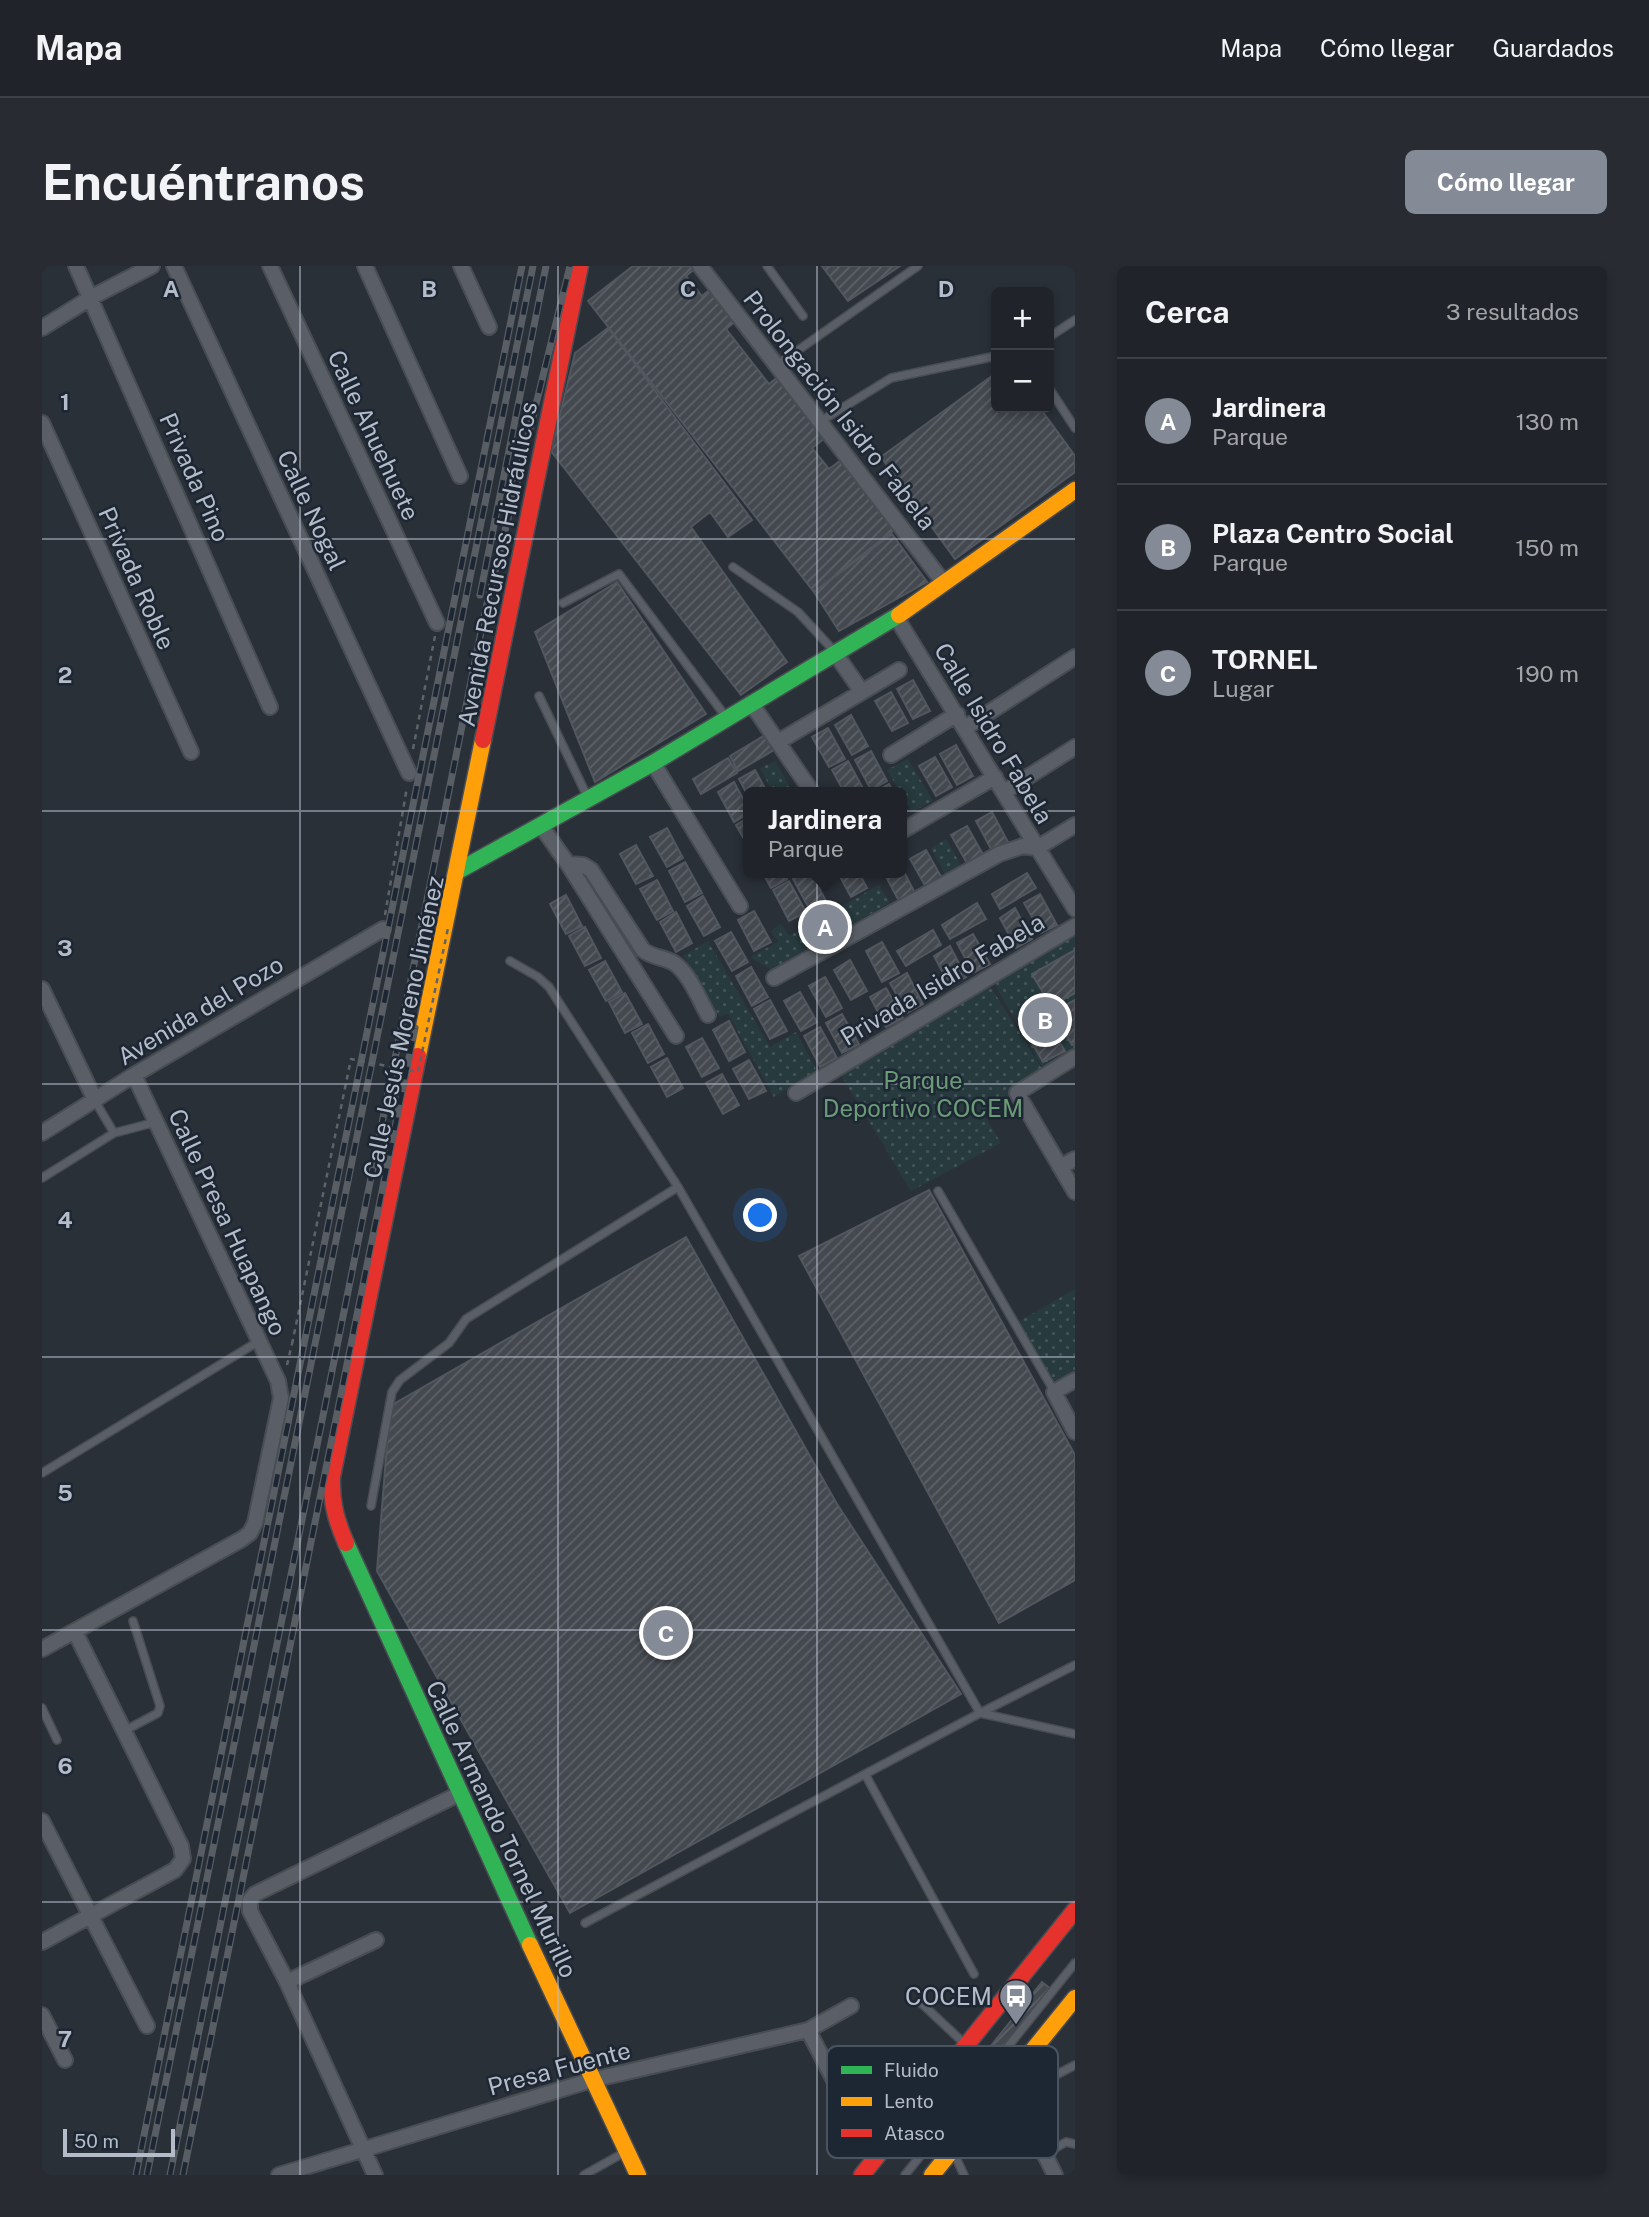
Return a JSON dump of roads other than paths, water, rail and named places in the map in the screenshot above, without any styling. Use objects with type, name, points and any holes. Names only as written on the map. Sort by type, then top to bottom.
[{"type":"street","name":"Privada Pino","points":[[76,266],[271,707]]},
{"type":"street","points":[[42,328],[92,297],[152,266]]},
{"type":"street","name":"Calle Nogal","points":[[174,266],[409,773]]},
{"type":"street","name":"Calle Ahuehuete","points":[[270,266],[437,623]]},
{"type":"street","points":[[366,266],[460,476]]},
{"type":"street","points":[[461,266],[489,327]]},
{"type":"street","name":"Avenida Recursos Hidráulicos","points":[[458,871],[580,266]]},
{"type":"street","name":"Prolongación Isidro Fabela","points":[[700,266],[944,583]]},
{"type":"street","name":"Privada Roble","points":[[42,423],[191,752]]},
{"type":"street","name":"Calle Jesús Moreno Jiménez","points":[[331,1499],[332,1477],[458,871],[653,763],[895,617],[1075,490]]},
{"type":"street","name":"Calle Isidro Fabela","points":[[895,617],[1075,909]]},
{"type":"street","points":[[835,653],[862,692]]},
{"type":"street","points":[[965,728],[1075,657]]},
{"type":"street","points":[[778,742],[899,670]]},
{"type":"street","points":[[751,703],[808,787]]},
{"type":"street","points":[[891,755],[957,714]]},
{"type":"street","points":[[1004,792],[1075,747]]},
{"type":"street","points":[[653,763],[740,906]]},
{"type":"street","points":[[907,828],[995,777]]},
{"type":"street","points":[[541,825],[676,1036]]},
{"type":"street","points":[[774,978],[999,854],[1023,846],[1037,848],[1075,825]]},
{"type":"street","points":[[568,864],[583,865],[592,870],[643,950],[651,956],[670,960],[680,967],[708,1015]]},
{"type":"street","name":"Privada Isidro Fabela","points":[[796,1093],[1075,926]]},
{"type":"street","name":"Avenida del Pozo","points":[[42,1133],[134,1075],[383,929]]},
{"type":"street","points":[[42,989],[94,1100]]},
{"type":"street","points":[[1075,1057],[1017,1093],[1075,1192]]},
{"type":"street","name":"Calle Presa Huapango","points":[[75,1632],[250,1533],[255,1523],[281,1398],[281,1389],[134,1075]]},
{"type":"street","points":[[1060,1167],[1075,1159]]},
{"type":"street","points":[[1075,1380],[1054,1392],[1075,1432]]},
{"type":"street","name":"Calle Armando Tornel Murillo","points":[[331,1499],[336,1520],[638,2175]]},
{"type":"street","points":[[42,1649],[75,1632],[181,1846],[183,1859],[176,1870],[42,1942]]},
{"type":"street","points":[[375,2175],[287,1982],[250,1911],[250,1900],[255,1894],[461,1793]]},
{"type":"street","points":[[42,1821],[146,2026]]},
{"type":"street","points":[[966,2045],[1075,1910]]},
{"type":"street","points":[[287,1982],[376,1940]]},
{"type":"street","points":[[1036,2046],[1075,1998]]},
{"type":"street","name":"Presa Fuente","points":[[279,2175],[592,2080],[808,2029],[851,2006]]},
{"type":"street","points":[[42,2015],[65,2060]]},
{"type":"street","points":[[808,2029],[827,2069]]},
{"type":"street","points":[[932,2175],[946,2158]]},
{"type":"street","points":[[1046,2158],[1055,2175]]},
{"type":"street","points":[[862,2175],[874,2167]]},
{"type":"lane","points":[[766,266],[803,316]]},
{"type":"lane","points":[[777,365],[918,266]]},
{"type":"lane","points":[[1054,334],[1075,320]]},
{"type":"lane","points":[[821,421],[891,378],[991,357]]},
{"type":"lane","points":[[1054,396],[1075,428]]},
{"type":"lane","points":[[733,567],[798,612],[835,653]]},
{"type":"lane","points":[[563,603],[619,574],[727,718]]},
{"type":"lane","points":[[539,696],[589,799]]},
{"type":"lane","points":[[510,961],[538,977],[549,987],[678,1187],[979,1713],[1075,1734]]},
{"type":"lane","points":[[94,1100],[114,1133]]},
{"type":"lane","points":[[42,1178],[114,1133],[156,1122]]},
{"type":"lane","points":[[371,1506],[392,1392],[400,1380],[449,1343],[466,1320],[678,1187]]},
{"type":"lane","points":[[938,1191],[1054,1392]]},
{"type":"lane","points":[[42,1473],[259,1341]]},
{"type":"lane","points":[[124,1731],[158,1713],[160,1706],[132,1621]]},
{"type":"lane","points":[[585,1923],[979,1713],[1075,1665]]},
{"type":"lane","points":[[42,1708],[57,1740]]},
{"type":"lane","points":[[865,1774],[974,1974]]},
{"type":"lane","points":[[974,2046],[1075,1923]]},
{"type":"lane","points":[[1008,2046],[1075,1963]]},
{"type":"lane","points":[[920,2002],[966,2045]]},
{"type":"lane","points":[[1058,2074],[1075,2065]]},
{"type":"lane","points":[[1058,2146],[1066,2142],[1075,2144]]},
{"type":"lane","points":[[584,2175],[625,2151]]},
{"type":"lane","points":[[905,2175],[918,2158]]},
{"type":"lane","points":[[956,2158],[964,2175]]},
{"type":"railway","points":[[136,2175],[522,266]]},
{"type":"railway","points":[[147,2175],[533,266]]},
{"type":"railway","points":[[480,595],[546,266]]},
{"type":"railway","points":[[170,2175],[485,612],[570,266]]},
{"type":"railway","points":[[183,2175],[415,1028]]},
{"type":"place","name":"Jardinera","points":[[825,927]]},
{"type":"place","name":"Plaza Centro Social","points":[[1045,1020]]},
{"type":"place","name":"TORNEL","points":[[666,1633]]},
{"type":"place","name":"COCEM","points":[[1016,2026]]},
{"type":"park label","name":"Parque Deportivo COCEM","points":[[923,1094]]}]
